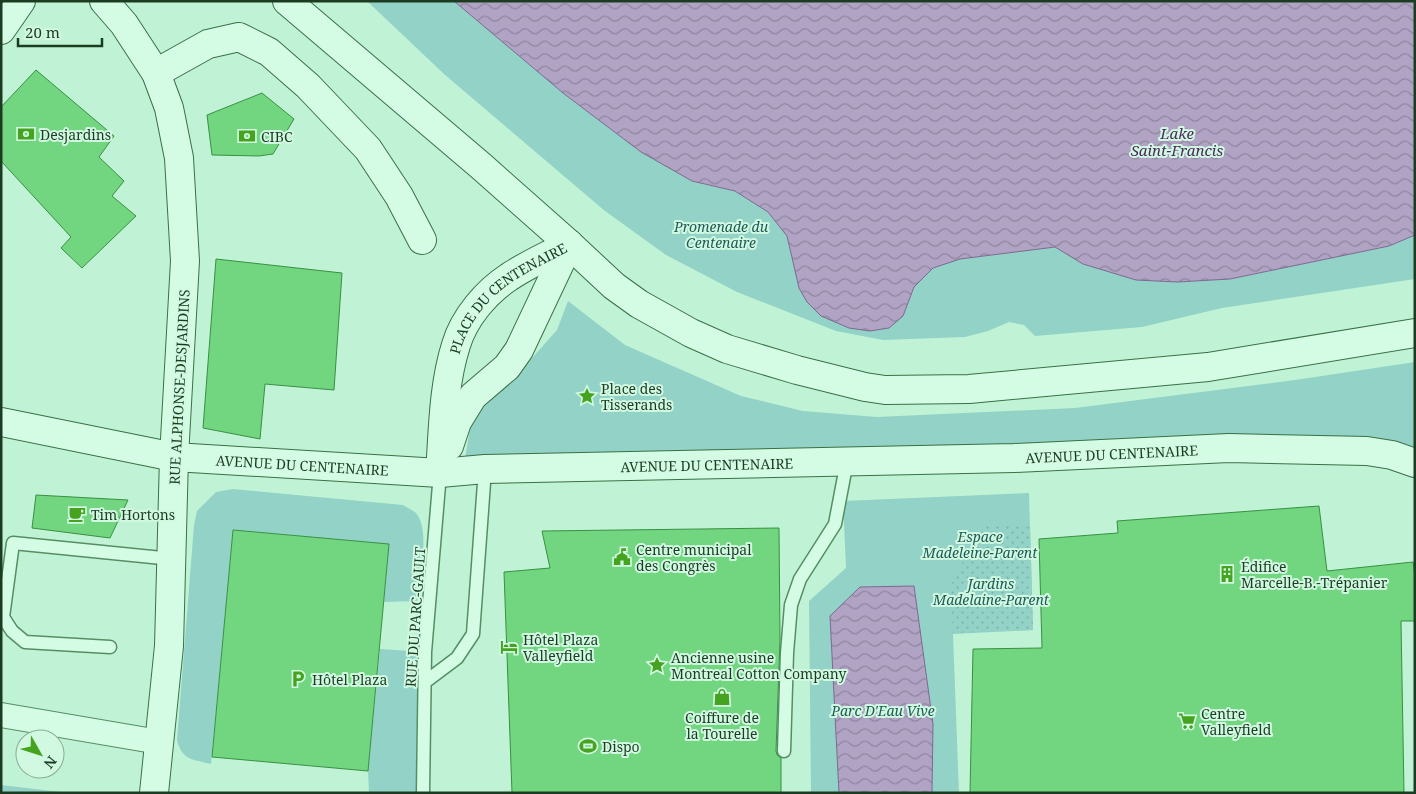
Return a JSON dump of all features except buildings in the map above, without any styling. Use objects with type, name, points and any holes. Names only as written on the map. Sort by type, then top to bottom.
[{"type":"main road","name":"RUE ALPHONSE-DESJARDINS","points":[[104,1],[124,24],[156,73],[169,108],[179,158],[185,261],[174,457],[169,646],[154,793]]},
{"type":"main road","points":[[1,30],[16,3]]},
{"type":"main road","points":[[289,6],[481,166],[570,244],[614,286],[640,304],[691,333],[727,349],[797,370],[865,387],[885,390],[969,390],[1208,367],[1415,333]]},
{"type":"main road","points":[[156,73],[208,44],[238,37],[269,52],[308,86],[368,149],[398,196],[422,240]]},
{"type":"main road","name":"PLACE DU CENTENAIRE","points":[[440,473],[448,382],[456,344],[463,328],[488,294],[509,276],[570,244]]},
{"type":"main road","name":"PLACE DU CENTENAIRE","points":[[440,473],[457,422],[473,396],[507,367],[519,350],[570,244]]},
{"type":"main road","name":"AVENUE DU CENTENAIRE","points":[[1,422],[174,457],[440,473],[486,469],[1014,458],[1229,448],[1367,451],[1392,455],[1415,463]]},
{"type":"street","points":[[1,715],[158,742]]},
{"type":"lane","points":[[784,751],[787,653],[791,604],[800,579],[835,524],[847,461]]},
{"type":"lane","points":[[425,682],[457,658],[473,634],[486,469]]},
{"type":"lane","name":"RUE DU PARC-GAULT","points":[[423,793],[425,652],[440,473]]},
{"type":"lane","points":[[110,647],[25,642],[12,631],[3,616],[13,543],[172,559]]},
{"type":"green space","name":"Promenade du Centenaire","points":[[367,1],[454,1],[563,93],[641,152],[692,181],[735,191],[768,212],[787,235],[799,288],[903,316],[914,287],[933,268],[960,259],[1055,247],[1083,264],[1231,279],[1389,246],[1415,235],[1415,279],[1222,308],[1142,327],[1035,336],[1024,325],[1009,322],[988,331],[965,337],[883,340],[836,331],[737,292],[666,255],[605,211],[444,74]]},
{"type":"green space","points":[[568,301],[625,345],[741,396],[803,411],[877,417],[1075,408],[1295,380],[1415,362],[1415,453],[793,451],[465,458],[470,429],[478,411],[491,393],[524,367],[557,330]]},
{"type":"green space","points":[[233,489],[403,505],[416,513],[420,521],[423,531],[423,556],[417,601],[384,602],[389,544],[233,530],[211,764],[185,756],[177,740],[194,525],[197,511],[216,492]]},
{"type":"green space","name":"Parc D'Eau Vive","points":[[1029,493],[1033,630],[953,634],[959,793],[811,793],[809,601],[846,568],[843,501]]},
{"type":"green space","name":"Jardins Madelaine-Parent","points":[[1030,524],[1033,630],[953,633],[951,585],[981,526]]},
{"type":"green space","points":[[380,649],[425,652],[423,793],[369,793],[368,771]]},
{"type":"green space","points":[[1,785],[69,793],[1,793]]},
{"type":"water","name":"Lake Saint-Francis","points":[[454,1],[1415,1],[1415,235],[1389,246],[1230,279],[1177,282],[1136,280],[1083,264],[1055,247],[960,259],[933,268],[914,287],[903,316],[889,328],[870,331],[849,328],[821,316],[807,302],[799,288],[787,236],[768,212],[735,191],[692,181],[641,152],[563,93]]},
{"type":"water","points":[[914,586],[933,724],[932,793],[839,793],[830,616],[860,587]]},
{"type":"place","name":"Desjardins","points":[[26,134]]},
{"type":"place","name":"CIBC","points":[[247,136]]},
{"type":"place","name":"Place des Tisserands","points":[[587,396]]},
{"type":"place","name":"Tim Hortons","points":[[77,514]]},
{"type":"place","name":"Centre municipal des Congrès","points":[[622,557]]},
{"type":"place","name":"Édifice Marcelle-B.-Trépanier","points":[[1227,574]]},
{"type":"place","name":"Hôtel Plaza Valleyfield","points":[[509,647]]},
{"type":"place","name":"Ancienne usine Montreal Cotton Company","points":[[657,665]]},
{"type":"place","name":"Hôtel Plaza","points":[[298,679]]},
{"type":"place","name":"Coiffure de la Tourelle","points":[[722,697]]},
{"type":"place","name":"Centre Valleyfield","points":[[1187,721]]},
{"type":"place","name":"Dispo","points":[[588,746]]},
{"type":"park label","name":"Espace Madeleine-Parent","points":[[980,544]]}]
